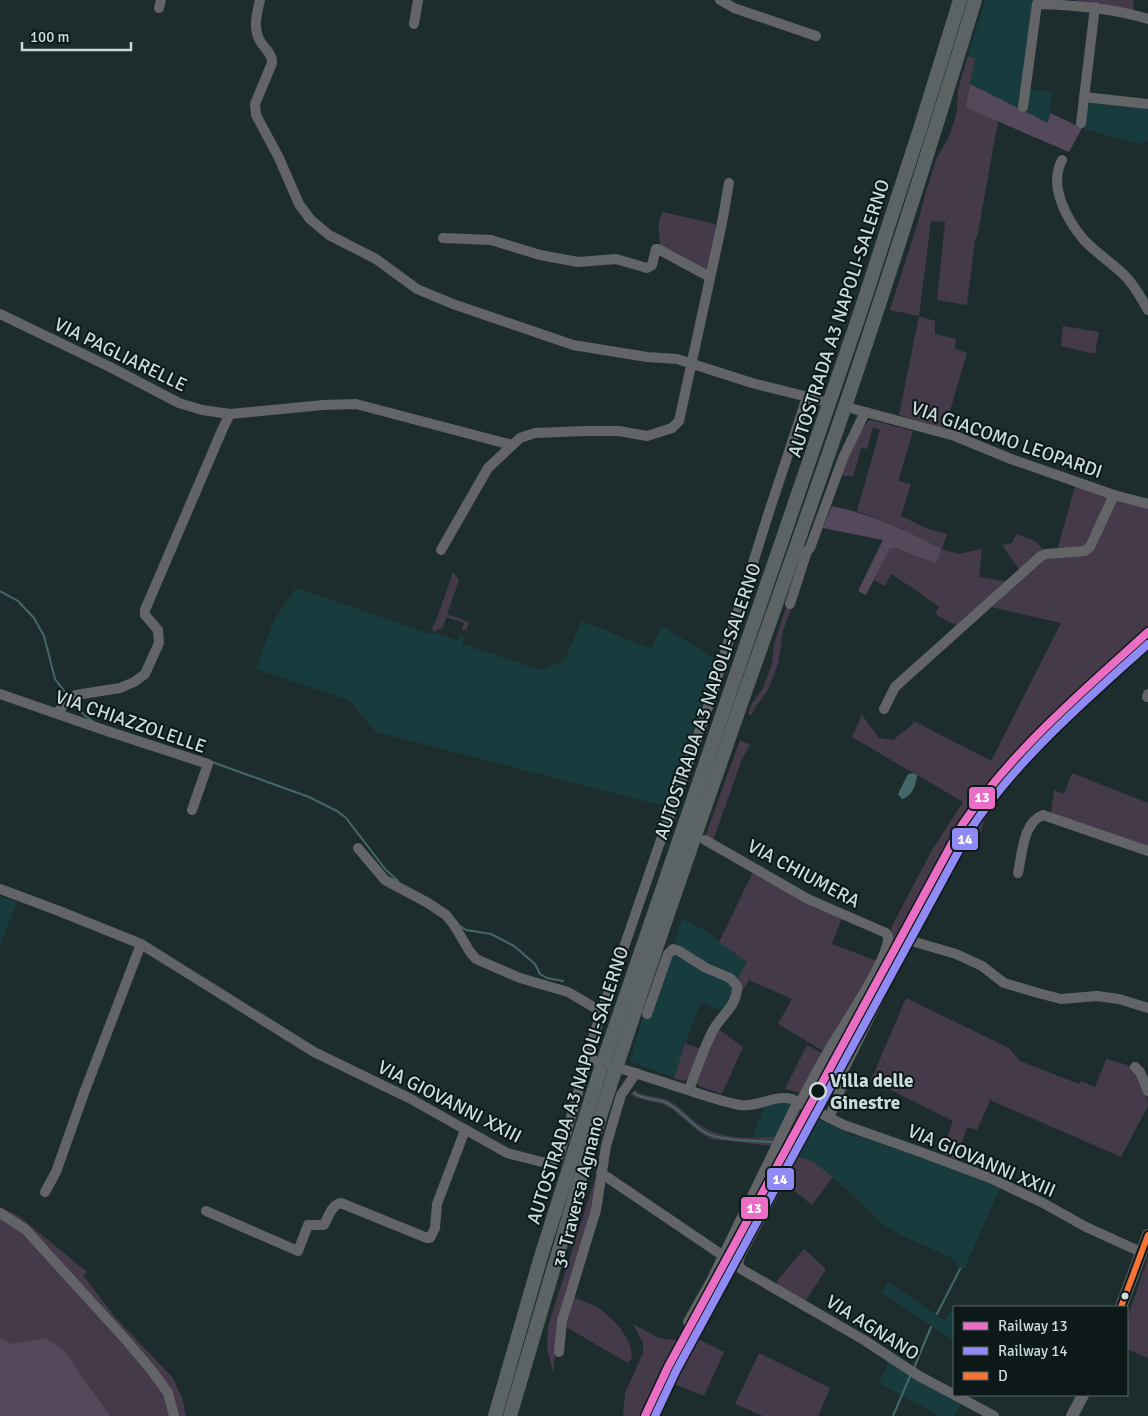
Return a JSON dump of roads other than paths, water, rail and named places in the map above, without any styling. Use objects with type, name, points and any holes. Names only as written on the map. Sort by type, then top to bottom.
[{"type":"highway","name":"AUTOSTRADA A3 NAPOLI-SALERNO","points":[[495,1416],[542,1253],[599,1074],[860,313],[960,0]]},
{"type":"highway","name":"AUTOSTRADA A3 NAPOLI-SALERNO","points":[[510,1416],[566,1226],[614,1077],[842,415],[975,0]]},
{"type":"main road","points":[[1121,1306],[1148,1235]]},
{"type":"main road","points":[[1072,1416],[1082,1396]]},
{"type":"street","points":[[260,0],[256,30],[272,59],[272,63],[255,104],[256,115],[279,158],[299,204],[310,220],[319,228],[376,259],[417,289],[453,304],[573,345],[647,357],[677,359],[745,381],[820,400]]},
{"type":"street","points":[[414,24],[418,0]]},
{"type":"street","points":[[720,0],[734,8],[816,36]]},
{"type":"street","points":[[1023,107],[1037,4],[1095,7],[1148,19]]},
{"type":"street","points":[[1081,124],[1095,7]]},
{"type":"street","points":[[1084,97],[1148,104]]},
{"type":"street","points":[[1062,160],[1058,167],[1056,180],[1062,203],[1070,221],[1085,240],[1128,279],[1148,310]]},
{"type":"street","points":[[441,550],[488,468],[520,438],[535,433],[608,430],[647,436],[672,428],[679,421],[729,183]]},
{"type":"street","points":[[443,238],[491,240],[540,255],[578,262],[616,259],[647,268],[652,265],[656,249],[658,249],[710,278]]},
{"type":"street","name":"VIA PAGLIARELLE","points":[[0,314],[179,403],[202,410],[230,414],[323,405],[356,404],[512,445]]},
{"type":"street","points":[[586,1058],[725,653],[807,397]]},
{"type":"street","name":"VIA GIACOMO LEOPARDI","points":[[854,409],[955,436],[1011,459],[1148,504]]},
{"type":"street","points":[[790,604],[807,551],[810,548],[845,453],[865,412]]},
{"type":"street","points":[[57,713],[70,699],[81,694],[120,688],[134,682],[145,674],[159,643],[158,630],[145,615],[145,610],[222,428],[230,414]]},
{"type":"street","points":[[884,709],[895,687],[1041,556],[1085,551],[1090,546],[1114,494]]},
{"type":"street","name":"VIA CHIAZZOLELLE","points":[[0,694],[208,764],[192,810]]},
{"type":"street","points":[[1018,873],[1028,830],[1037,817],[1043,814],[1148,851]]},
{"type":"street","name":"VIA CHIUMERA","points":[[705,840],[808,899],[886,933],[888,936],[886,949],[870,983],[799,1102]]},
{"type":"street","points":[[358,848],[385,880],[446,915],[476,959],[520,978],[568,992],[602,1012]]},
{"type":"street","name":"VIA GIOVANNI XXIII","points":[[0,890],[59,911],[140,944],[314,1052],[410,1099],[507,1153],[546,1163],[553,1161],[559,1156],[576,1101],[586,1058],[741,1105],[751,1105],[785,1097],[799,1102],[844,1126],[990,1178],[1043,1203],[1086,1227],[1142,1252]]},
{"type":"street","points":[[828,1118],[840,1088],[844,1070],[908,940],[956,954],[982,966],[1004,983],[1038,994],[1061,999],[1097,996],[1130,1002],[1148,1008]]},
{"type":"street","points":[[45,1192],[56,1172],[140,944]]},
{"type":"street","points":[[647,1014],[668,954],[672,949],[706,968],[730,978],[737,986],[736,998],[712,1032],[700,1058],[689,1090]]},
{"type":"street","points":[[1135,1067],[1140,1072],[1148,1091]]},
{"type":"street","name":"3ª Traversa Agnano","points":[[560,1352],[562,1322],[596,1210],[606,1146],[621,1095],[636,1073]]},
{"type":"street","points":[[688,1322],[711,1281],[722,1255],[799,1102]]},
{"type":"street","name":"VIA AGNANO","points":[[817,1112],[738,1263],[741,1269],[864,1340],[919,1376],[953,1394]]},
{"type":"street","points":[[206,1211],[298,1251],[308,1225],[324,1224],[337,1203],[430,1238],[435,1228],[437,1204],[466,1130]]},
{"type":"street","points":[[601,1173],[722,1255]]},
{"type":"street","points":[[0,1213],[25,1229],[132,1346],[168,1393],[174,1416]]},
{"type":"street","name":"VIA AGNANO","points":[[956,1396],[994,1416]]},
{"type":"waterway","points":[[0,591],[18,601],[34,618],[44,636],[55,679],[68,696]]},
{"type":"waterway","points":[[73,701],[84,715],[94,722]]},
{"type":"waterway","points":[[212,762],[309,797],[337,811],[346,818],[386,870],[398,881]]},
{"type":"waterway","points":[[460,926],[466,930],[491,934],[514,946],[535,964],[540,974],[547,978],[563,981]]},
{"type":"waterway","points":[[634,1093],[641,1097],[667,1103],[677,1109],[699,1129],[710,1135],[737,1140],[773,1142]]},
{"type":"waterway","points":[[937,1314],[960,1269]]},
{"type":"waterway","points":[[914,1368],[931,1327]]},
{"type":"waterway","points":[[893,1416],[911,1374]]},
{"type":"rail line","name":"13","points":[[645,1416],[668,1367],[962,825],[1003,772],[1049,723],[1148,632]]},
{"type":"rail line","name":"14","points":[[655,1416],[676,1371],[970,830],[1009,779],[1053,732],[1148,644]]},
{"type":"place","name":"Villa delle Ginestre","points":[[818,1091]]}]
